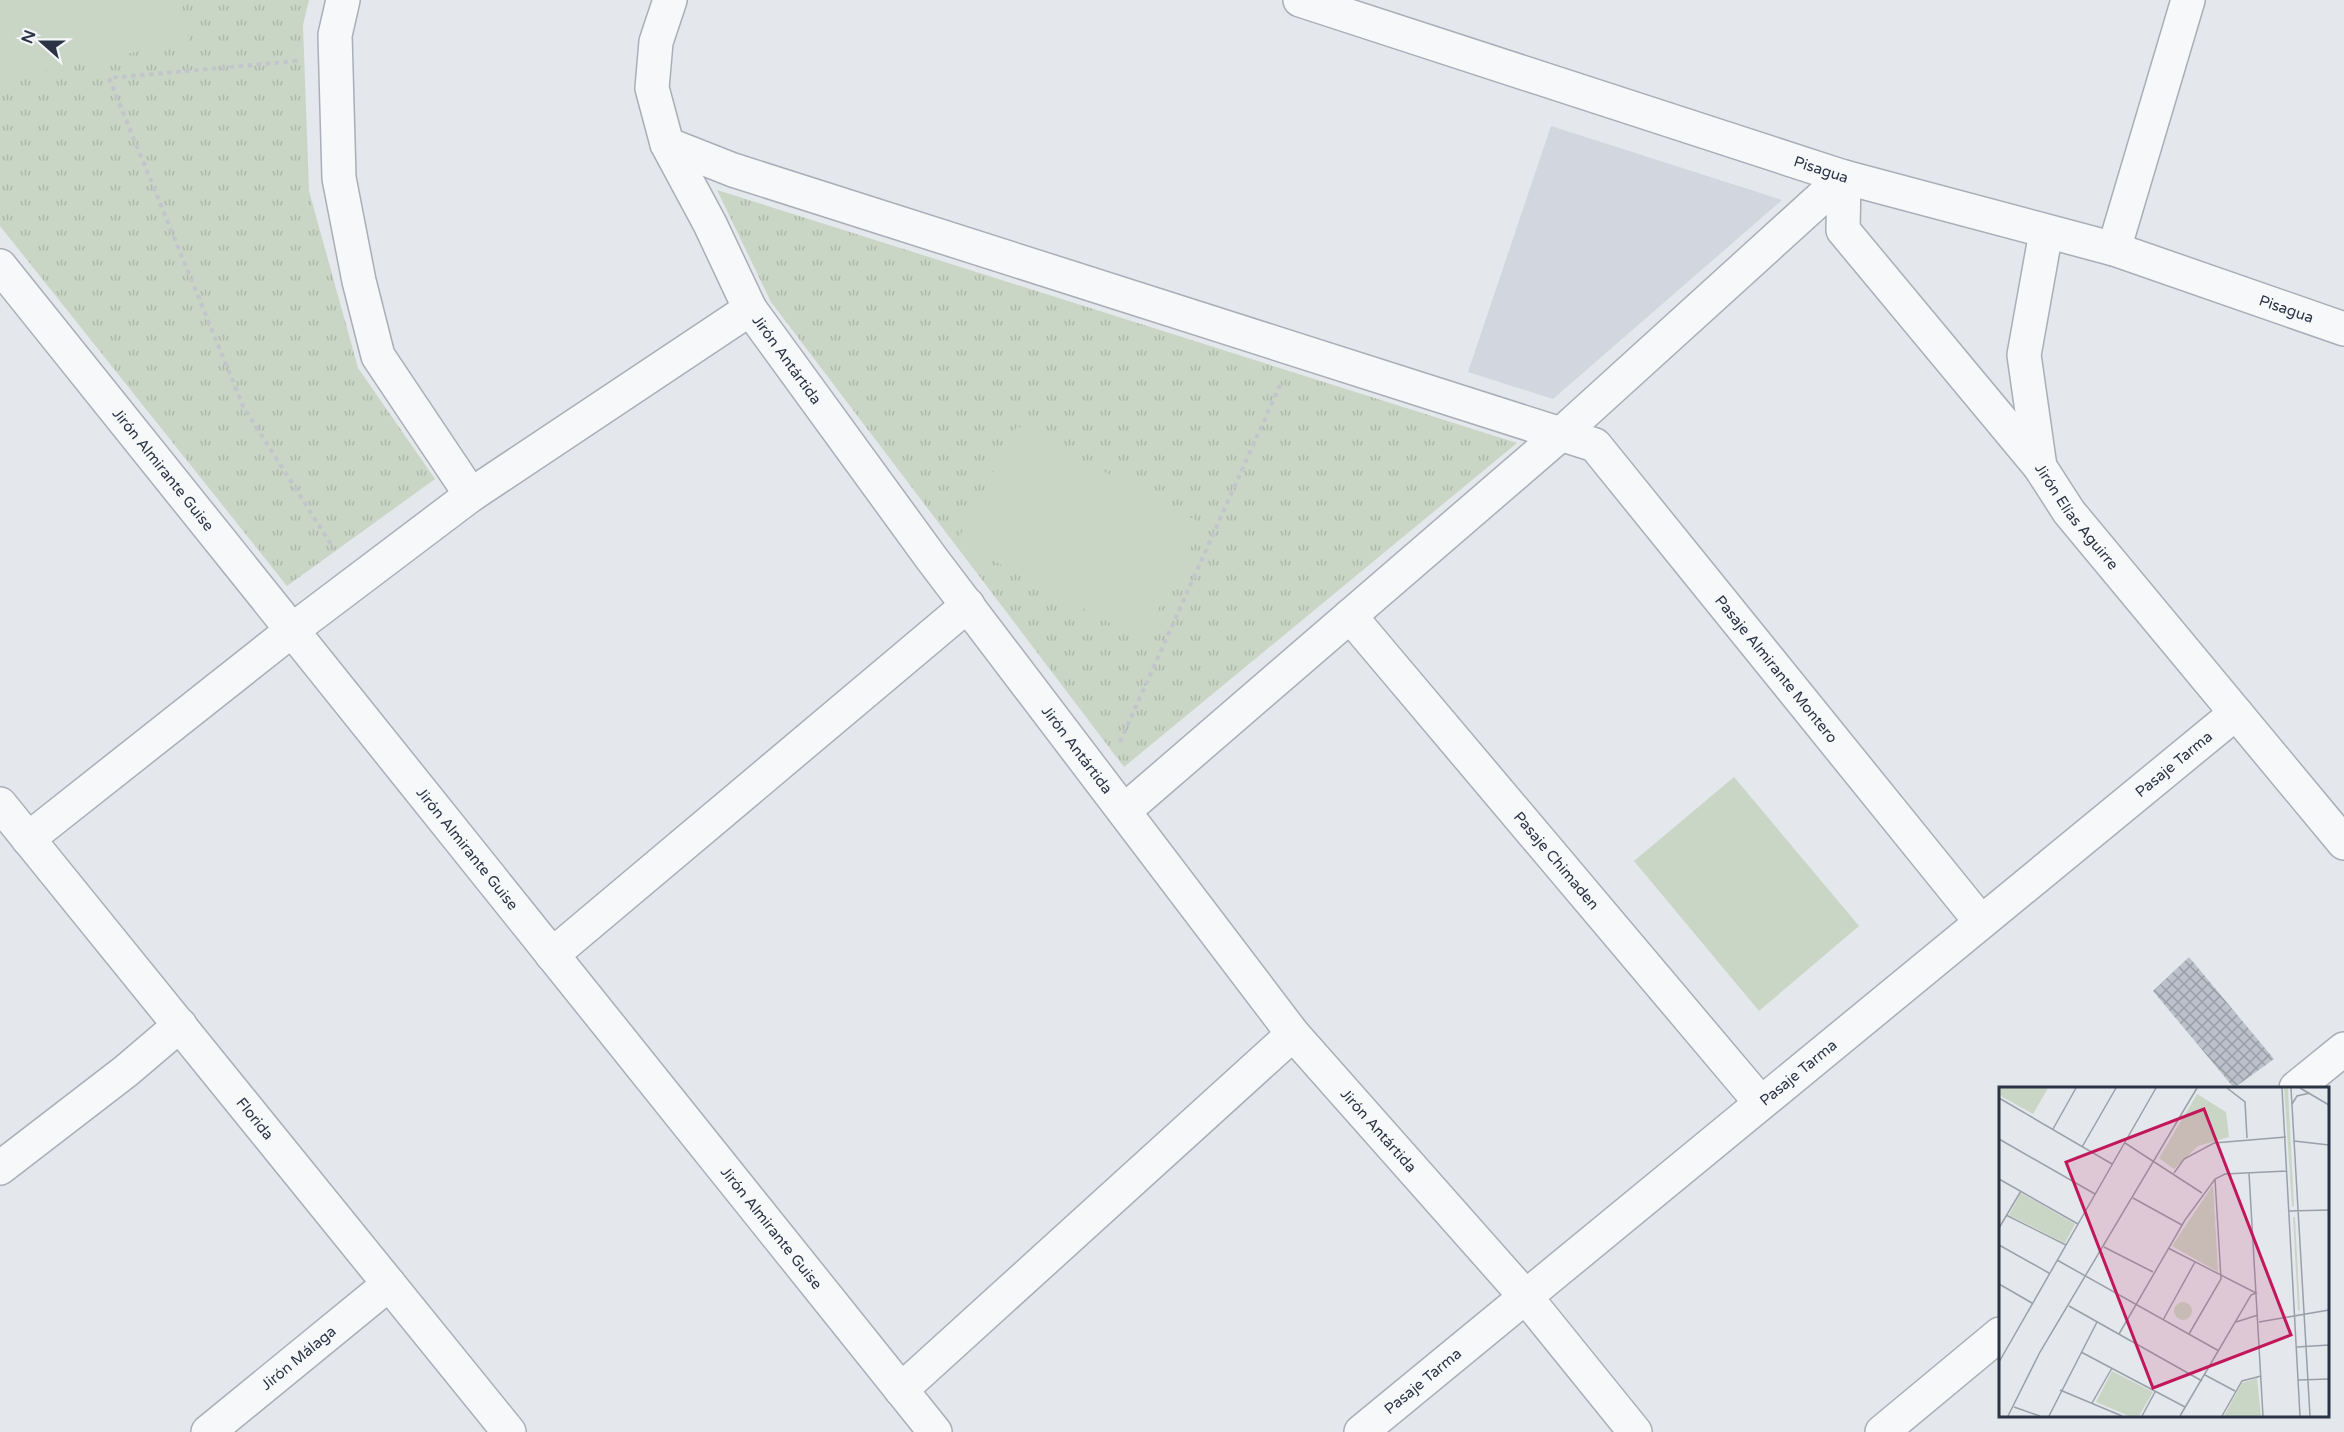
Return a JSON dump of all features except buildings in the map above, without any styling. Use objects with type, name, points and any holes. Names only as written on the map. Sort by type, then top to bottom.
[{"type":"street","points":[[343,0],[335,34],[339,178],[359,281],[378,356],[471,495]]},
{"type":"street","name":"Jirón Antártida","points":[[670,0],[656,42],[652,88],[667,144],[710,224],[750,309],[968,605],[1293,1034],[1525,1296],[1635,1432]]},
{"type":"street","name":"Pisagua","points":[[1300,0],[1844,177],[2114,249],[2344,330]]},
{"type":"street","points":[[2114,249],[2188,0]]},
{"type":"street","name":"Pasaje Almirante Montero","points":[[667,144],[733,170],[1595,445],[1981,922]]},
{"type":"street","points":[[1124,811],[1561,434],[1844,177]]},
{"type":"street","name":"Jirón Elías Aguirre","points":[[1844,177],[1843,230],[2040,467],[2069,512],[2344,843]]},
{"type":"street","points":[[2040,467],[2024,355],[2046,231]]},
{"type":"street","name":"Jirón Almirante Guise","points":[[0,266],[935,1432]]},
{"type":"street","points":[[28,839],[291,631],[471,495],[750,309]]},
{"type":"street","points":[[552,955],[968,605]]},
{"type":"street","name":"Pasaje Chimaden","points":[[1350,616],[1761,1103]]},
{"type":"street","name":"Pasaje Tarma","points":[[1361,1432],[2236,713]]},
{"type":"street","name":"Florida","points":[[0,804],[509,1432]]},
{"type":"street","points":[[0,1168],[126,1071],[180,1025]]},
{"type":"street","points":[[901,1390],[1293,1034]]},
{"type":"street","points":[[2298,1087],[2344,1049]]},
{"type":"street","name":"Jirón Málaga","points":[[208,1432],[389,1284]]},
{"type":"street","points":[[1882,1432],[1999,1336]]},
{"type":"path","points":[[336,58],[109,78],[243,406],[356,582]]},
{"type":"path","points":[[1102,781],[1296,349]]},
{"type":"shaded area","points":[[1551,126],[1782,200],[1553,399],[1468,372]]},
{"type":"green space","points":[[0,0],[309,0],[303,25],[309,191],[358,368],[435,479],[287,586],[0,226]]},
{"type":"green space","points":[[0,0],[181,0],[189,41],[3,79],[0,62]]},
{"type":"green space","points":[[717,190],[1517,443],[1124,767],[771,302]]},
{"type":"green space","points":[[1017,426],[1203,524],[1142,640],[957,541]]},
{"type":"green space","points":[[1734,777],[1859,926],[1759,1011],[1634,861]]}]
